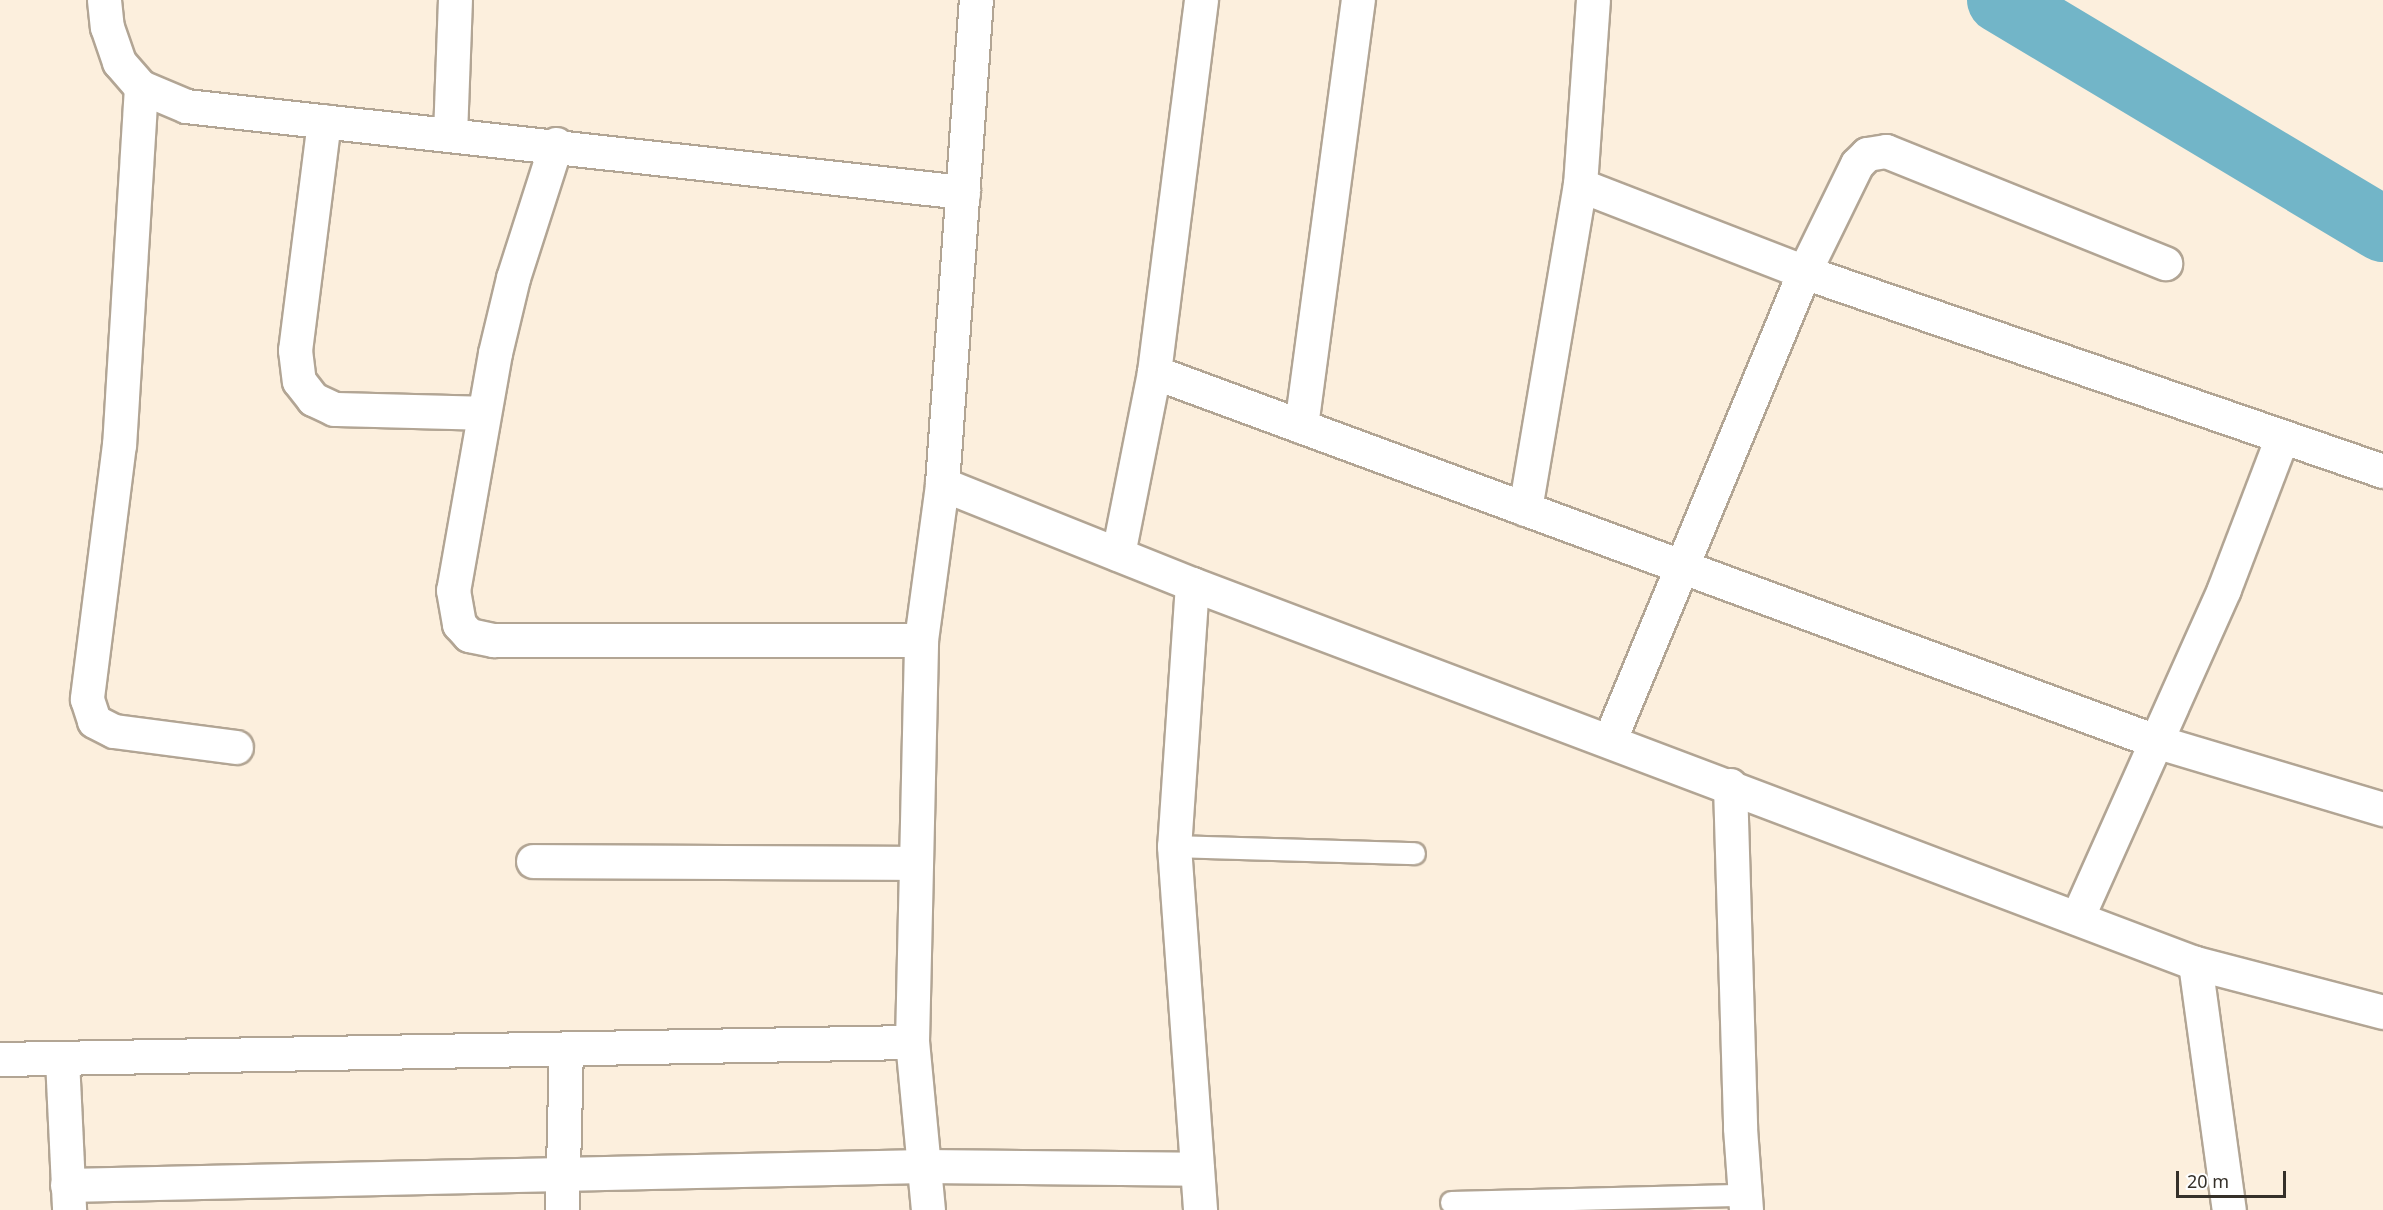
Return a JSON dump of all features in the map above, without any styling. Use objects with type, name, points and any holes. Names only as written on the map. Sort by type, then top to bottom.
[{"type":"street","points":[[104,0],[107,27],[119,62],[141,87],[186,106],[450,135],[556,144],[963,192]]},
{"type":"street","points":[[450,135],[455,0]]},
{"type":"street","points":[[928,1210],[912,1042],[921,640],[942,484],[976,0]]},
{"type":"street","points":[[1118,554],[1154,372],[1201,0]]},
{"type":"street","points":[[1301,426],[1358,0]]},
{"type":"street","points":[[1525,509],[1580,185],[1593,0]]},
{"type":"street","points":[[141,87],[119,444],[87,699],[94,721],[114,731],[236,747]]},
{"type":"street","points":[[324,122],[295,350],[299,381],[313,399],[334,409],[483,413]]},
{"type":"street","points":[[556,144],[513,278],[483,413],[453,590],[454,610],[469,635],[493,640],[921,640]]},
{"type":"street","points":[[1610,739],[1679,565],[1804,272],[1857,164],[1867,154],[1886,151],[2165,263]]},
{"type":"street","points":[[1580,185],[1804,272],[2383,471]]},
{"type":"street","points":[[1154,372],[2158,742],[2383,809]]},
{"type":"street","points":[[2078,918],[2224,589],[2282,437]]},
{"type":"street","points":[[942,484],[1192,584],[1610,739],[2195,963],[2383,1012]]},
{"type":"street","points":[[1192,584],[1174,846],[1200,1210]]},
{"type":"street","points":[[1730,785],[1746,1203]]},
{"type":"street","points":[[533,861],[916,863]]},
{"type":"street","points":[[2195,963],[2229,1210]]},
{"type":"street","points":[[0,1059],[912,1042]]},
{"type":"street","points":[[562,1210],[566,1049]]},
{"type":"street","points":[[62,1059],[68,1197],[562,1174],[924,1166],[1197,1169]]},
{"type":"lane","points":[[1174,846],[1414,853]]},
{"type":"lane","points":[[1451,1202],[1746,1203]]},
{"type":"waterway","points":[[2000,0],[2383,229]]}]
